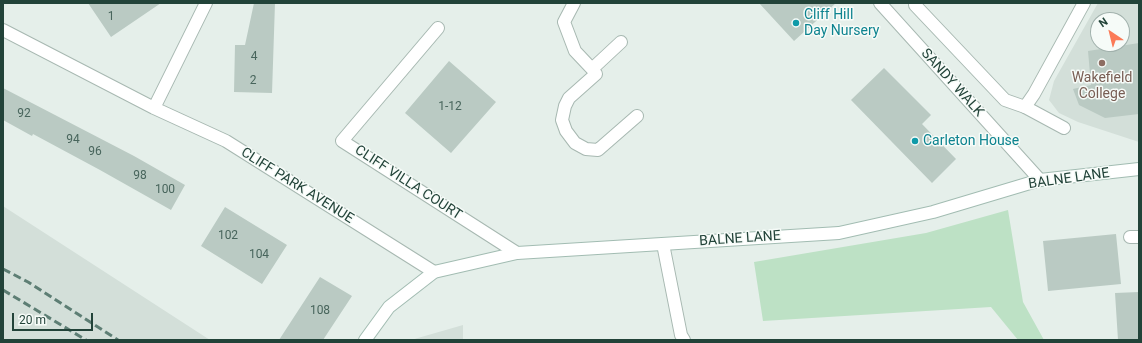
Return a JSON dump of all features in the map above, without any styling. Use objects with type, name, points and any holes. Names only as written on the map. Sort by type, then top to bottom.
[{"type":"street","points":[[154,108],[206,3]]},
{"type":"street","points":[[574,3],[564,22],[575,51],[592,70],[621,42]]},
{"type":"street","name":"SANDY WALK","points":[[880,3],[1040,180]]},
{"type":"street","points":[[1025,107],[1034,94],[1084,3]]},
{"type":"street","points":[[915,5],[1005,100],[1025,107],[1064,128]]},
{"type":"street","name":"CLIFF VILLA COURT","points":[[438,28],[342,141],[517,253]]},
{"type":"street","name":"CLIFF PARK AVENUE","points":[[3,30],[154,108],[226,141],[434,272]]},
{"type":"street","points":[[596,74],[569,98],[565,106],[562,120],[566,131],[575,143],[586,149],[598,150],[637,116]]},
{"type":"street","name":"BALNE LANE","points":[[365,340],[389,308],[434,272],[517,253],[839,233],[932,212],[1040,180],[1139,169]]},
{"type":"street","points":[[663,244],[680,335],[684,340]]},
{"type":"shaded area","name":"Wakefield College","points":[[1098,3],[1139,3],[1139,142],[1078,122],[1059,113],[1049,100],[1054,81],[1090,17],[1090,52],[1130,52],[1130,12],[1093,12]]},
{"type":"shaded area","points":[[3,206],[6,208],[210,340],[3,340]]},
{"type":"shaded area","points":[[463,325],[463,340],[411,340]]},
{"type":"green space","points":[[1008,210],[1023,302],[1044,340],[1018,340],[991,307],[763,321],[754,262],[926,233]]},
{"type":"building","points":[[88,3],[161,3],[111,37]]},
{"type":"building","points":[[254,3],[275,3],[272,93],[234,92],[235,45],[245,45]]},
{"type":"building","name":"Cliff Hill Day Nursery","points":[[759,3],[836,3],[794,41]]},
{"type":"building","points":[[1139,43],[1139,114],[1105,118],[1079,105],[1073,89],[1091,85],[1088,51],[1130,52],[1130,44]]},
{"type":"building","points":[[449,61],[496,102],[451,153],[405,113]]},
{"type":"building","name":"Carleton House","points":[[884,68],[931,115],[922,124],[956,159],[932,183],[851,100]]},
{"type":"building","points":[[3,88],[134,156],[185,185],[171,210],[33,134],[32,136],[3,120]]},
{"type":"building","points":[[225,207],[287,245],[262,284],[201,246]]},
{"type":"building","points":[[1116,234],[1121,284],[1048,291],[1043,241]]},
{"type":"building","points":[[320,277],[352,296],[323,340],[279,340]]},
{"type":"building","points":[[1139,292],[1139,340],[1118,340],[1115,293]]},
{"type":"railway","points":[[3,269],[28,282],[118,340]]},
{"type":"railway","points":[[3,290],[86,340]]},
{"type":"place","name":"Cliff Hill Day Nursery","points":[[796,23]]},
{"type":"place","name":"Wakefield College","points":[[1102,63]]},
{"type":"place","name":"Carleton House","points":[[915,141]]}]
